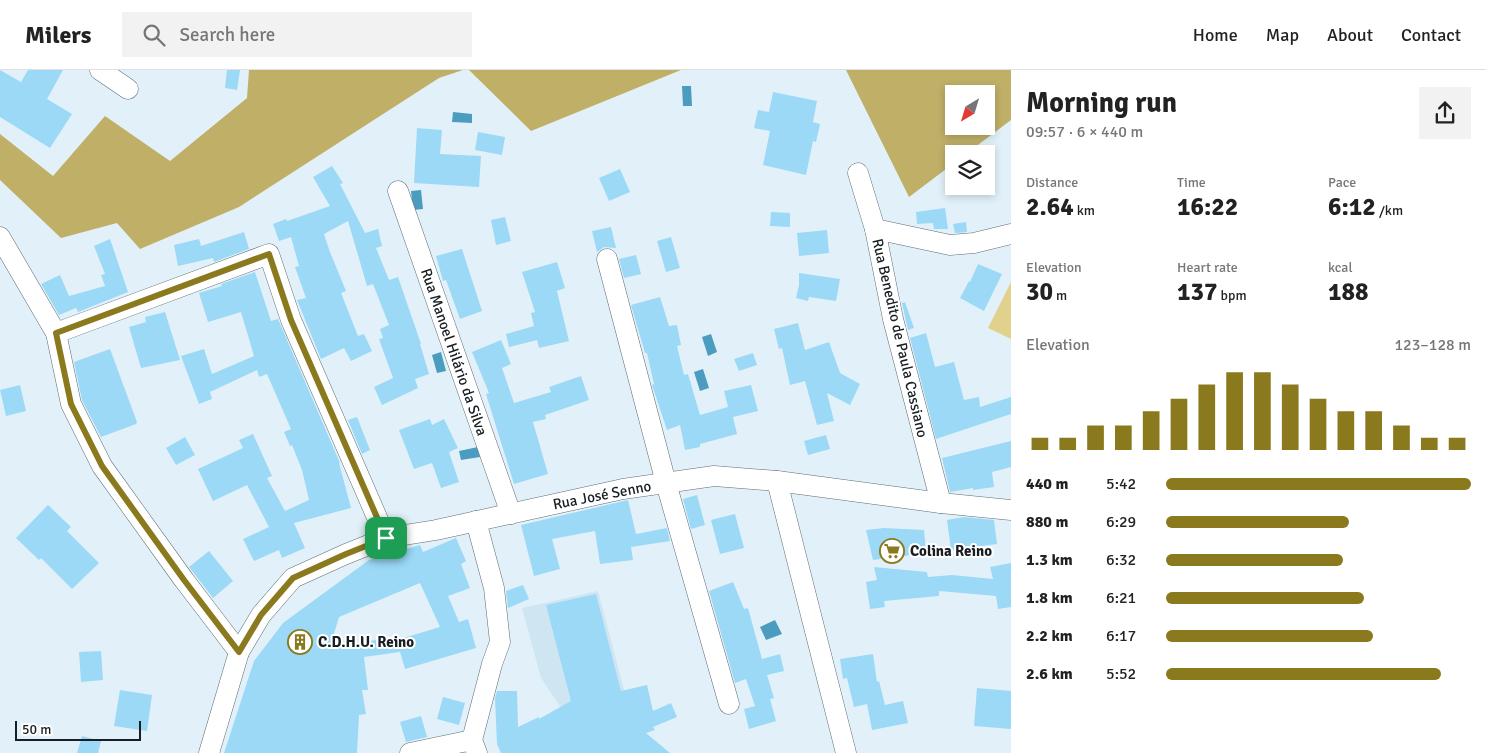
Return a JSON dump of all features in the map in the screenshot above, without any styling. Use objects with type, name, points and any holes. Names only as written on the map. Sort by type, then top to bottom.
[{"type":"street","points":[[100,70],[128,89]]},
{"type":"street","name":"Rua Benedito de Paula Cassiano","points":[[858,173],[874,229],[893,319],[941,503]]},
{"type":"street","name":"Rua Manoel Hilário da Silva","points":[[398,191],[510,514]]},
{"type":"street","points":[[874,229],[950,245],[974,243],[1011,234]]},
{"type":"street","points":[[0,237],[56,333],[71,404],[102,466],[184,580],[239,652]]},
{"type":"street","points":[[56,333],[269,254],[291,320],[386,538]]},
{"type":"street","points":[[607,259],[666,483],[729,704]]},
{"type":"street","name":"Rua José Senno","points":[[209,753],[239,652],[261,615],[293,578],[386,538],[436,530],[623,489],[714,476],[777,481],[941,503],[1011,510]]},
{"type":"street","points":[[777,481],[846,753]]},
{"type":"street","points":[[410,753],[474,747],[492,664],[500,642],[494,588],[476,521]]},
{"type":"shaded area","points":[[249,70],[463,70],[439,78],[239,207],[140,249],[117,223],[61,238],[0,180],[0,134],[53,176],[105,116],[170,161],[247,98]]},
{"type":"shaded area","points":[[469,70],[681,70],[531,131]]},
{"type":"shaded area","points":[[846,70],[1011,70],[1011,120],[995,132],[995,85],[945,85],[945,135],[991,135],[978,145],[945,145],[945,170],[909,197]]},
{"type":"shaded area","points":[[1011,282],[1011,339],[988,328]]},
{"type":"shaded area","points":[[598,591],[631,716],[576,730],[541,678],[522,608]]},
{"type":"water","points":[[682,86],[691,86],[692,106],[683,106]]},
{"type":"water","points":[[453,112],[472,114],[472,123],[452,122]]},
{"type":"water","points":[[421,190],[423,209],[413,210],[411,191]]},
{"type":"water","points":[[711,334],[717,352],[708,356],[702,337]]},
{"type":"water","points":[[441,352],[446,371],[437,373],[432,355]]},
{"type":"water","points":[[703,369],[709,388],[700,391],[694,372]]},
{"type":"water","points":[[478,447],[480,457],[461,460],[459,451]]},
{"type":"water","points":[[775,620],[782,634],[766,640],[760,627]]},
{"type":"building","points":[[0,70],[21,82],[28,70],[63,70],[47,99],[72,114],[50,148],[0,117]]},
{"type":"building","points":[[227,70],[240,70],[237,90],[225,88]]},
{"type":"building","points":[[773,92],[817,101],[813,122],[820,124],[816,142],[813,141],[806,175],[763,165],[770,131],[754,128],[758,110],[769,112]]},
{"type":"building","points":[[417,128],[442,130],[440,154],[481,156],[479,187],[414,183]]},
{"type":"building","points":[[478,132],[505,137],[502,155],[475,150]]},
{"type":"building","points":[[332,166],[343,183],[340,184],[365,233],[378,229],[382,246],[376,248],[389,280],[398,277],[421,344],[429,374],[415,379],[418,388],[382,405],[374,387],[393,378],[379,339],[383,338],[380,329],[389,325],[373,284],[367,286],[348,221],[324,234],[346,291],[341,293],[358,336],[364,334],[372,351],[351,361],[344,348],[321,359],[297,300],[306,298],[295,267],[299,266],[291,237],[279,241],[273,224],[330,206],[313,177]]},
{"type":"building","points":[[620,169],[630,192],[609,201],[599,178]]},
{"type":"building","points":[[945,208],[948,229],[934,229],[933,223],[917,224],[916,212]]},
{"type":"building","points":[[771,212],[790,213],[790,227],[770,226]]},
{"type":"building","points":[[505,217],[511,241],[496,245],[491,220]]},
{"type":"building","points":[[966,222],[967,232],[955,233],[953,224]]},
{"type":"building","points":[[611,227],[616,248],[604,247],[597,252],[592,231]]},
{"type":"building","points":[[827,230],[829,253],[799,256],[797,233]]},
{"type":"building","points":[[244,232],[249,249],[214,262],[213,258],[178,266],[174,245],[199,239],[201,246]]},
{"type":"building","points":[[671,237],[680,268],[666,272],[657,241]]},
{"type":"building","points":[[110,239],[128,292],[78,312],[76,308],[59,315],[41,284],[60,275],[69,296],[105,286],[101,275],[105,274],[94,246]]},
{"type":"building","points":[[462,249],[482,311],[460,319],[446,280],[443,281],[436,256]]},
{"type":"building","points":[[636,255],[641,274],[624,278],[619,259]]},
{"type":"building","points":[[557,262],[565,288],[557,291],[569,341],[539,348],[537,340],[509,347],[506,334],[534,326],[531,313],[535,312],[522,272]]},
{"type":"building","points":[[978,264],[1002,274],[984,311],[960,298]]},
{"type":"building","points":[[255,272],[271,321],[278,319],[340,463],[351,508],[294,523],[305,548],[282,558],[279,550],[254,561],[243,539],[269,527],[247,485],[213,501],[198,469],[243,448],[239,440],[253,434],[272,476],[267,478],[285,511],[309,500],[302,470],[292,445],[290,446],[284,432],[291,429],[267,374],[259,377],[257,370],[210,392],[212,399],[199,404],[181,356],[204,349],[212,374],[254,356],[241,312],[208,322],[199,293],[222,286],[221,284]]},
{"type":"building","points":[[799,273],[840,279],[836,301],[809,297],[808,301],[796,298]]},
{"type":"building","points":[[660,297],[669,326],[677,325],[681,345],[677,346],[684,375],[688,374],[700,415],[728,407],[724,391],[751,385],[758,411],[733,417],[737,434],[700,444],[700,447],[685,450],[680,425],[667,430],[652,385],[654,384],[647,353],[645,353],[631,305]]},
{"type":"building","points":[[905,302],[914,328],[908,330],[902,303]]},
{"type":"building","points":[[165,312],[180,360],[141,368],[129,327],[146,322],[145,317]]},
{"type":"building","points":[[798,323],[805,350],[829,342],[840,373],[860,384],[850,405],[827,393],[834,421],[817,425],[805,381],[790,385],[782,348],[779,349],[774,329]]},
{"type":"building","points":[[926,333],[935,367],[954,362],[964,400],[979,397],[980,407],[1011,397],[1011,414],[936,439],[910,338]]},
{"type":"building","points":[[501,340],[511,364],[502,368],[514,403],[551,392],[549,387],[581,376],[589,400],[545,415],[546,419],[533,422],[548,474],[514,484],[486,394],[489,393],[472,352]]},
{"type":"building","points":[[110,349],[137,422],[101,437],[82,400],[74,362]]},
{"type":"building","points":[[753,353],[757,365],[739,371],[734,359]]},
{"type":"building","points":[[20,385],[26,411],[6,416],[0,390]]},
{"type":"building","points":[[357,417],[370,450],[362,454],[348,420]]},
{"type":"building","points":[[430,419],[432,425],[444,419],[458,448],[449,452],[459,482],[441,488],[432,463],[414,469],[399,430]]},
{"type":"building","points":[[826,435],[830,449],[808,455],[804,441]]},
{"type":"building","points":[[185,437],[195,455],[176,465],[166,448]]},
{"type":"building","points":[[1011,441],[1011,467],[992,472],[994,487],[950,492],[942,458]]},
{"type":"building","points":[[697,495],[705,525],[691,529],[683,499]]},
{"type":"building","points":[[628,500],[636,534],[667,528],[670,541],[631,547],[633,560],[600,564],[595,531],[552,539],[560,569],[534,576],[521,525]]},
{"type":"building","points":[[48,505],[71,527],[67,531],[99,563],[72,589],[41,558],[39,560],[16,538]]},
{"type":"building","points":[[735,514],[744,548],[720,554],[711,520]]},
{"type":"building","points":[[964,517],[994,520],[997,544],[951,550],[947,520]]},
{"type":"building","points":[[884,528],[924,530],[926,553],[873,560],[866,530]]},
{"type":"building","points":[[456,538],[466,561],[461,564],[470,588],[448,596],[459,622],[468,619],[476,648],[405,669],[400,652],[364,657],[368,690],[362,690],[366,714],[359,715],[357,753],[224,753],[254,661],[283,623],[369,560],[420,545],[423,552]],"holes":[[[420,583],[440,627],[377,646],[376,640],[330,647],[339,617]]]},
{"type":"building","points":[[209,551],[233,581],[213,598],[189,567]]},
{"type":"building","points":[[1011,563],[1011,607],[998,609],[996,596],[939,591],[939,596],[884,601],[885,607],[870,609],[866,582],[877,580],[874,567],[927,572],[928,577],[952,575],[993,579],[990,567]]},
{"type":"building","points":[[733,582],[744,609],[748,608],[762,659],[780,654],[784,671],[767,675],[774,698],[770,699],[776,721],[749,729],[744,709],[755,706],[746,679],[735,683],[709,591]]},
{"type":"building","points":[[523,585],[529,599],[508,608],[506,591]]},
{"type":"building","points":[[596,594],[621,691],[647,685],[653,711],[671,703],[677,717],[653,727],[655,730],[646,733],[670,753],[501,753],[497,744],[495,698],[497,691],[517,691],[518,727],[539,717],[539,719],[571,701],[546,605]]},
{"type":"building","points":[[101,651],[103,680],[81,682],[79,652]]},
{"type":"building","points":[[873,654],[877,682],[879,681],[885,705],[903,701],[908,723],[872,730],[867,704],[854,707],[847,678],[843,679],[840,659]]},
{"type":"building","points":[[977,688],[1011,691],[1011,729],[974,726]]},
{"type":"building","points":[[120,690],[152,695],[147,731],[114,726]]},
{"type":"building","points":[[443,697],[465,703],[459,725],[437,719]]},
{"type":"building","points":[[421,716],[427,737],[406,742],[400,722]]},
{"type":"building","points":[[82,736],[101,741],[98,753],[77,753]]},
{"type":"place","name":"Colina Reino","points":[[892,551]]},
{"type":"place","name":"C.D.H.U. Reino","points":[[300,642]]},
{"type":"route","points":[[269,254],[291,320],[386,538],[293,578],[261,615],[239,652],[184,580],[102,466],[71,404],[56,333],[269,254]]}]
